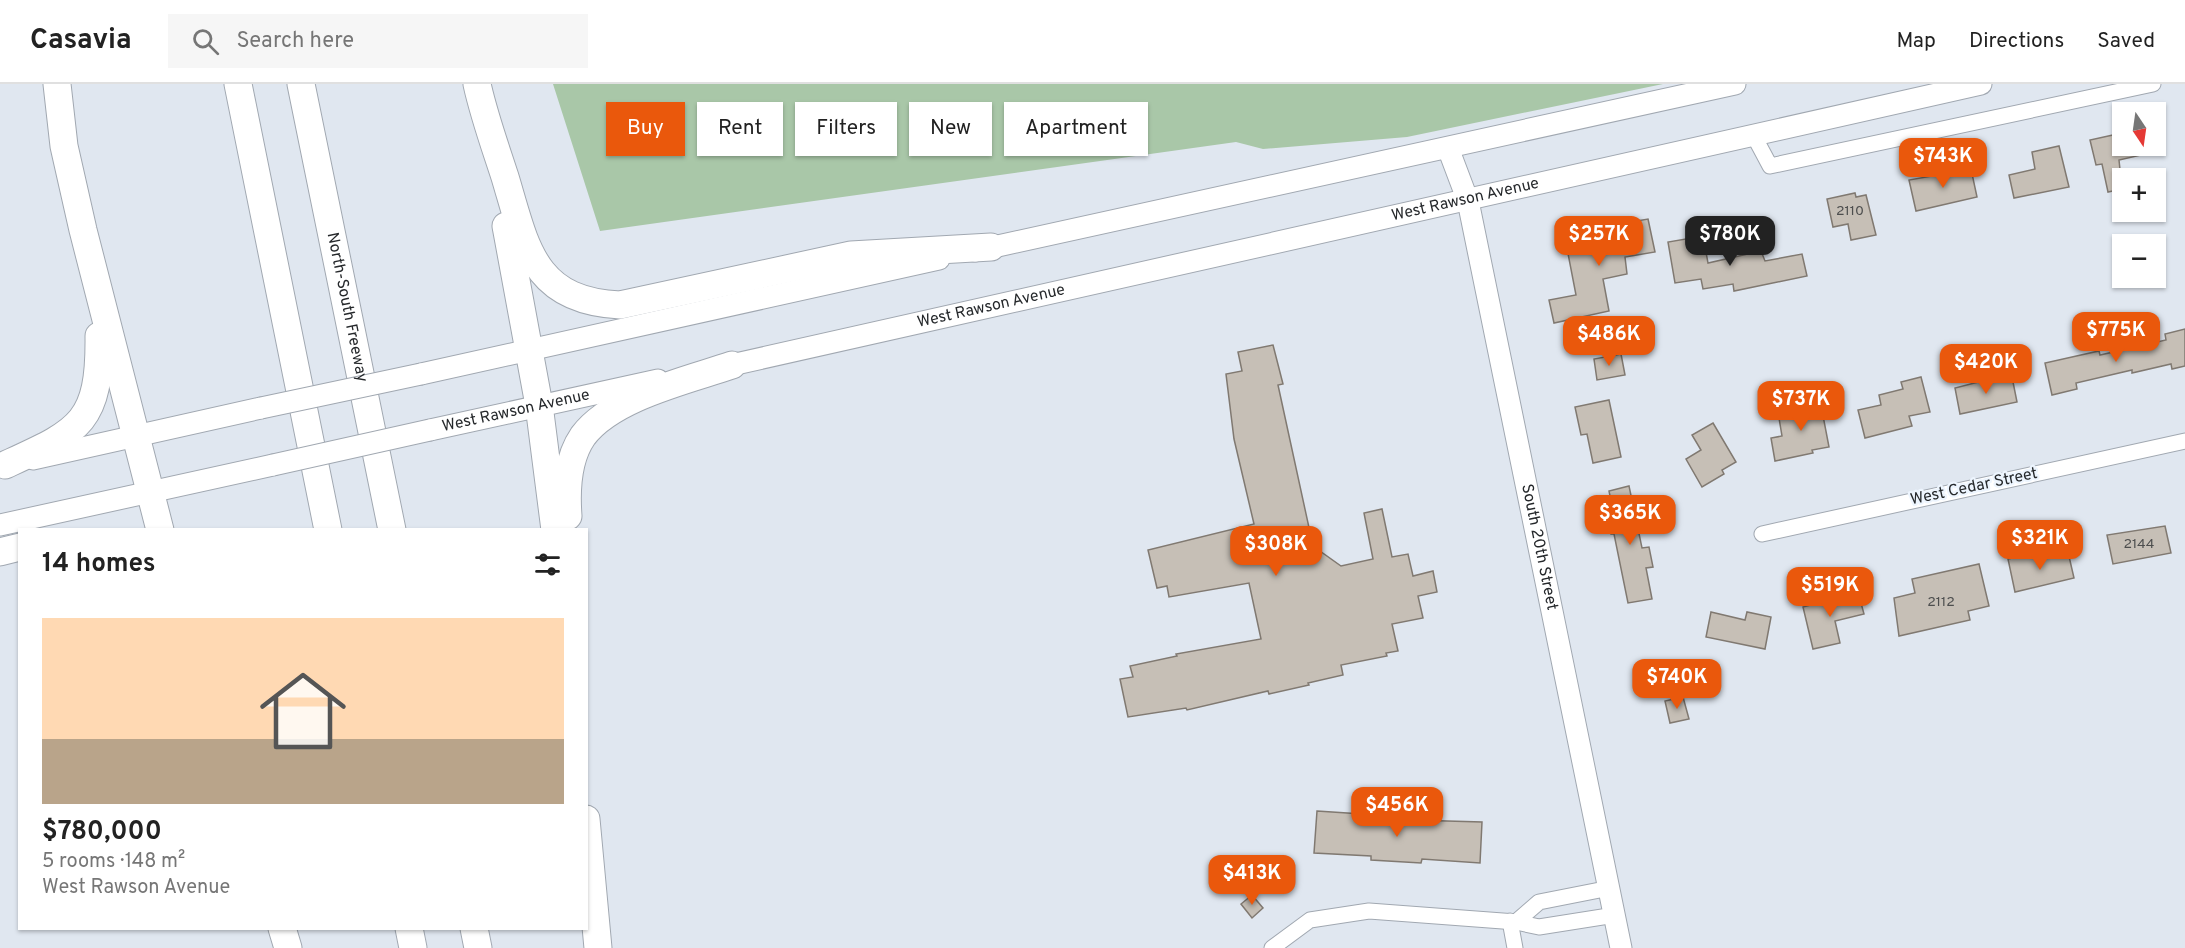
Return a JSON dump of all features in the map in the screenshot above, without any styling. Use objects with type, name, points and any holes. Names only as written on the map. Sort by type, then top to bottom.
[{"type":"highway","points":[[57,84],[64,146],[99,299],[159,528]]},
{"type":"highway","points":[[238,84],[328,528]]},
{"type":"highway","name":"North-South Freeway","points":[[301,84],[393,528]]},
{"type":"highway","points":[[479,90],[527,249],[547,278],[576,297],[589,301],[620,305],[851,255],[991,247]]},
{"type":"highway","points":[[479,90],[530,351],[555,528]]},
{"type":"highway","points":[[2,466],[57,441],[78,426],[88,412],[98,380],[99,299]]},
{"type":"highway","points":[[569,528],[568,477],[574,453],[583,436],[596,422],[641,397],[732,365]]},
{"type":"highway","points":[[0,552],[18,548]]},
{"type":"highway","points":[[588,840],[598,948]]},
{"type":"highway","points":[[283,930],[288,948]]},
{"type":"highway","points":[[409,930],[413,948]]},
{"type":"highway","points":[[474,930],[478,948]]},
{"type":"main road","points":[[2,466],[1735,84]]},
{"type":"main road","name":"West Rawson Avenue","points":[[0,525],[539,405],[732,365],[1981,84]]},
{"type":"main road","name":"South 20th Street","points":[[1448,148],[1468,201],[1622,948]]},
{"type":"street","points":[[1754,136],[1770,166],[2153,84]]},
{"type":"street","name":"West Cedar Street","points":[[1762,534],[2185,441]]},
{"type":"street","points":[[1513,921],[1539,902],[1610,888]]},
{"type":"street","points":[[1272,948],[1310,920],[1369,911],[1513,921],[1539,927],[1615,915]]},
{"type":"street","points":[[1513,921],[1515,948]]},
{"type":"green space","points":[[553,84],[1663,84],[1407,137],[1263,149],[1236,142],[1148,154],[1148,102],[1004,102],[1004,156],[1136,156],[600,231]]},
{"type":"building","points":[[2112,135],[2112,156],[2136,156],[2119,160],[2120,168],[2112,168],[2112,191],[2108,192],[2102,164],[2096,165],[2090,140]]},
{"type":"building","points":[[2059,146],[2069,187],[2014,198],[2009,175],[2035,169],[2032,152]]},
{"type":"building","points":[[1971,169],[1977,197],[1916,211],[1909,180]]},
{"type":"building","points":[[1855,193],[1856,197],[1866,195],[1876,235],[1851,240],[1848,224],[1833,227],[1827,199]]},
{"type":"building","points":[[1648,219],[1655,252],[1625,257],[1627,274],[1603,279],[1609,311],[1554,323],[1549,300],[1576,295],[1565,238],[1575,236],[1575,232],[1592,228],[1594,237],[1627,231],[1626,225],[1631,222]]},
{"type":"building","points":[[1703,236],[1708,263],[1761,251],[1765,261],[1802,254],[1807,276],[1734,291],[1733,284],[1703,289],[1701,279],[1675,283],[1668,242]]},
{"type":"building","points":[[2185,329],[2185,366],[2172,369],[2171,364],[2132,373],[2132,370],[2076,383],[2077,389],[2052,395],[2045,363],[2099,351],[2100,355],[2166,340],[2165,334]]},
{"type":"building","points":[[1273,345],[1283,384],[1278,385],[1313,546],[1341,566],[1373,559],[1364,513],[1382,509],[1392,557],[1408,554],[1413,576],[1433,571],[1437,592],[1418,596],[1423,618],[1392,624],[1398,651],[1386,653],[1387,656],[1341,665],[1343,675],[1269,694],[1268,691],[1187,710],[1186,708],[1128,717],[1120,679],[1133,677],[1130,666],[1177,656],[1176,654],[1261,639],[1249,583],[1169,597],[1167,586],[1157,588],[1148,550],[1254,524],[1234,439],[1226,374],[1242,371],[1238,352]]},
{"type":"building","points":[[1621,354],[1625,375],[1597,380],[1594,359]]},
{"type":"building","points":[[1921,377],[1930,412],[1909,416],[1912,426],[1865,438],[1858,410],[1881,405],[1879,395],[1903,389],[1901,382]]},
{"type":"building","points":[[2012,377],[2017,402],[1960,414],[1955,388],[1994,378],[1994,380]]},
{"type":"building","points":[[1609,400],[1621,457],[1593,463],[1587,434],[1581,435],[1575,407]]},
{"type":"building","points":[[1820,400],[1829,447],[1775,461],[1771,438],[1782,436],[1779,418],[1795,415],[1793,405]]},
{"type":"building","points":[[1713,423],[1736,462],[1722,470],[1724,474],[1702,487],[1686,459],[1701,450],[1692,435]]},
{"type":"building","points":[[1629,486],[1642,548],[1649,547],[1653,567],[1646,568],[1652,599],[1628,603],[1614,534],[1611,534],[1606,511],[1613,510],[1609,491]]},
{"type":"building","points":[[2165,526],[2171,553],[2113,564],[2107,535]]},
{"type":"building","points":[[2068,552],[2074,578],[2015,592],[2008,559],[2035,553],[2036,559]]},
{"type":"building","points":[[1979,564],[1989,606],[1968,611],[1970,620],[1899,636],[1894,598],[1915,593],[1912,579]]},
{"type":"building","points":[[1858,592],[1864,614],[1835,621],[1840,643],[1813,649],[1803,607]]},
{"type":"building","points":[[1711,612],[1745,620],[1747,612],[1771,617],[1765,649],[1706,637]]},
{"type":"building","points":[[1683,697],[1689,719],[1670,723],[1665,701]]},
{"type":"building","points":[[1317,811],[1377,815],[1377,819],[1482,822],[1480,863],[1422,859],[1421,863],[1371,860],[1371,856],[1314,853]]},
{"type":"building","points":[[1252,895],[1263,908],[1252,918],[1241,904]]}]
